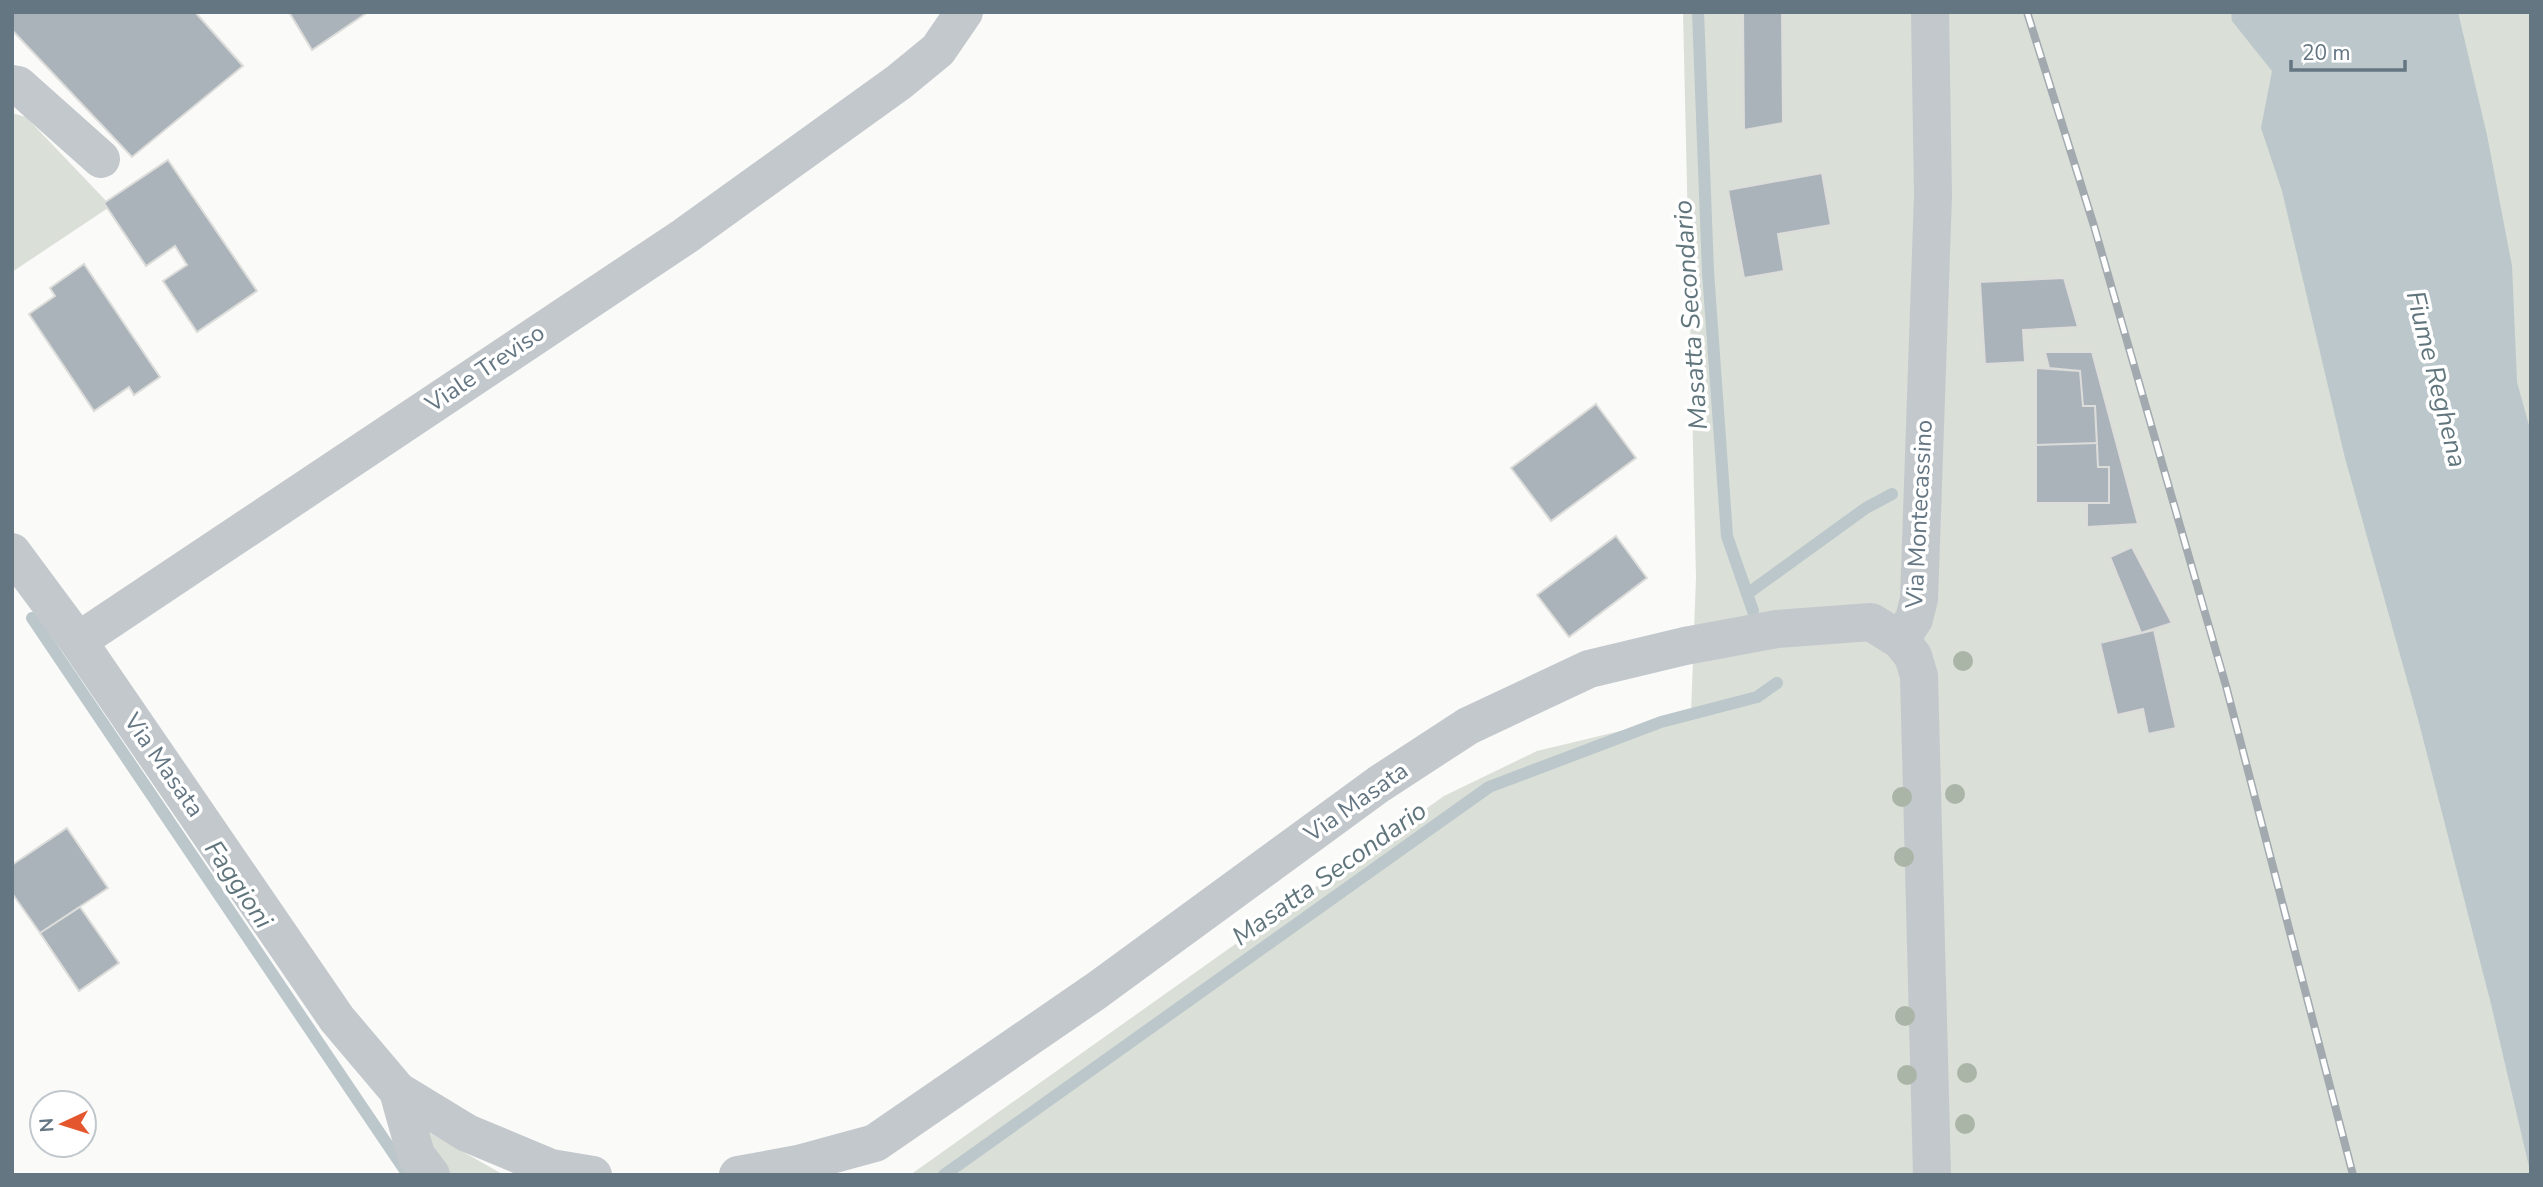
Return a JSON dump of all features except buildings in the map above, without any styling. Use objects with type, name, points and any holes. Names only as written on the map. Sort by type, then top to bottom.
[{"type":"street","name":"Viale Treviso","points":[[78,641],[685,236],[899,82],[938,50],[964,12]]},
{"type":"street","name":"Via Montecassino","points":[[1930,12],[1933,195],[1919,599],[1914,619],[1900,640],[1913,656],[1919,676],[1922,707],[1931,1175]]},
{"type":"street","points":[[12,84],[18,85],[101,159]]},
{"type":"street","points":[[12,552],[78,641]]},
{"type":"street","name":"Via Masata","points":[[841,1175],[875,1143],[1096,991],[1379,784],[1468,726],[1523,698],[1589,669],[1685,646],[1777,629],[1871,622],[1900,640]]},
{"type":"street","name":"Via Masata","points":[[78,641],[337,1019],[398,1091],[467,1133],[551,1168],[593,1175]]},
{"type":"street","name":"Via Masata","points":[[398,1091],[416,1155],[430,1175]]},
{"type":"street","name":"Via Masata","points":[[738,1175],[798,1164],[875,1143]]},
{"type":"shaded area","points":[[1683,12],[2531,12],[2531,1175],[910,1175],[1444,796],[1537,751],[1691,714],[1696,577]]},
{"type":"shaded area","points":[[12,113],[26,117],[111,206],[12,272]]},
{"type":"shaded area","points":[[412,1123],[504,1175],[443,1175]]},
{"type":"water","name":"Fiume Reghena","points":[[2231,12],[2458,12],[2487,135],[2512,266],[2517,382],[2531,433],[2531,1175],[2491,1004],[2418,719],[2345,458],[2282,191],[2261,128],[2272,71],[2232,21]]},
{"type":"waterway","name":"Masatta Secondario","points":[[1698,12],[1708,272],[1727,536],[1753,611]]},
{"type":"waterway","points":[[1747,594],[1866,508],[1892,494]]},
{"type":"waterway","name":"Faggioni","points":[[32,618],[404,1169]]},
{"type":"waterway","name":"Masatta Secondario","points":[[944,1175],[1489,787],[1661,722],[1757,697],[1777,683]]},
{"type":"railway","points":[[2027,12],[2094,226],[2226,686],[2353,1175]]}]
